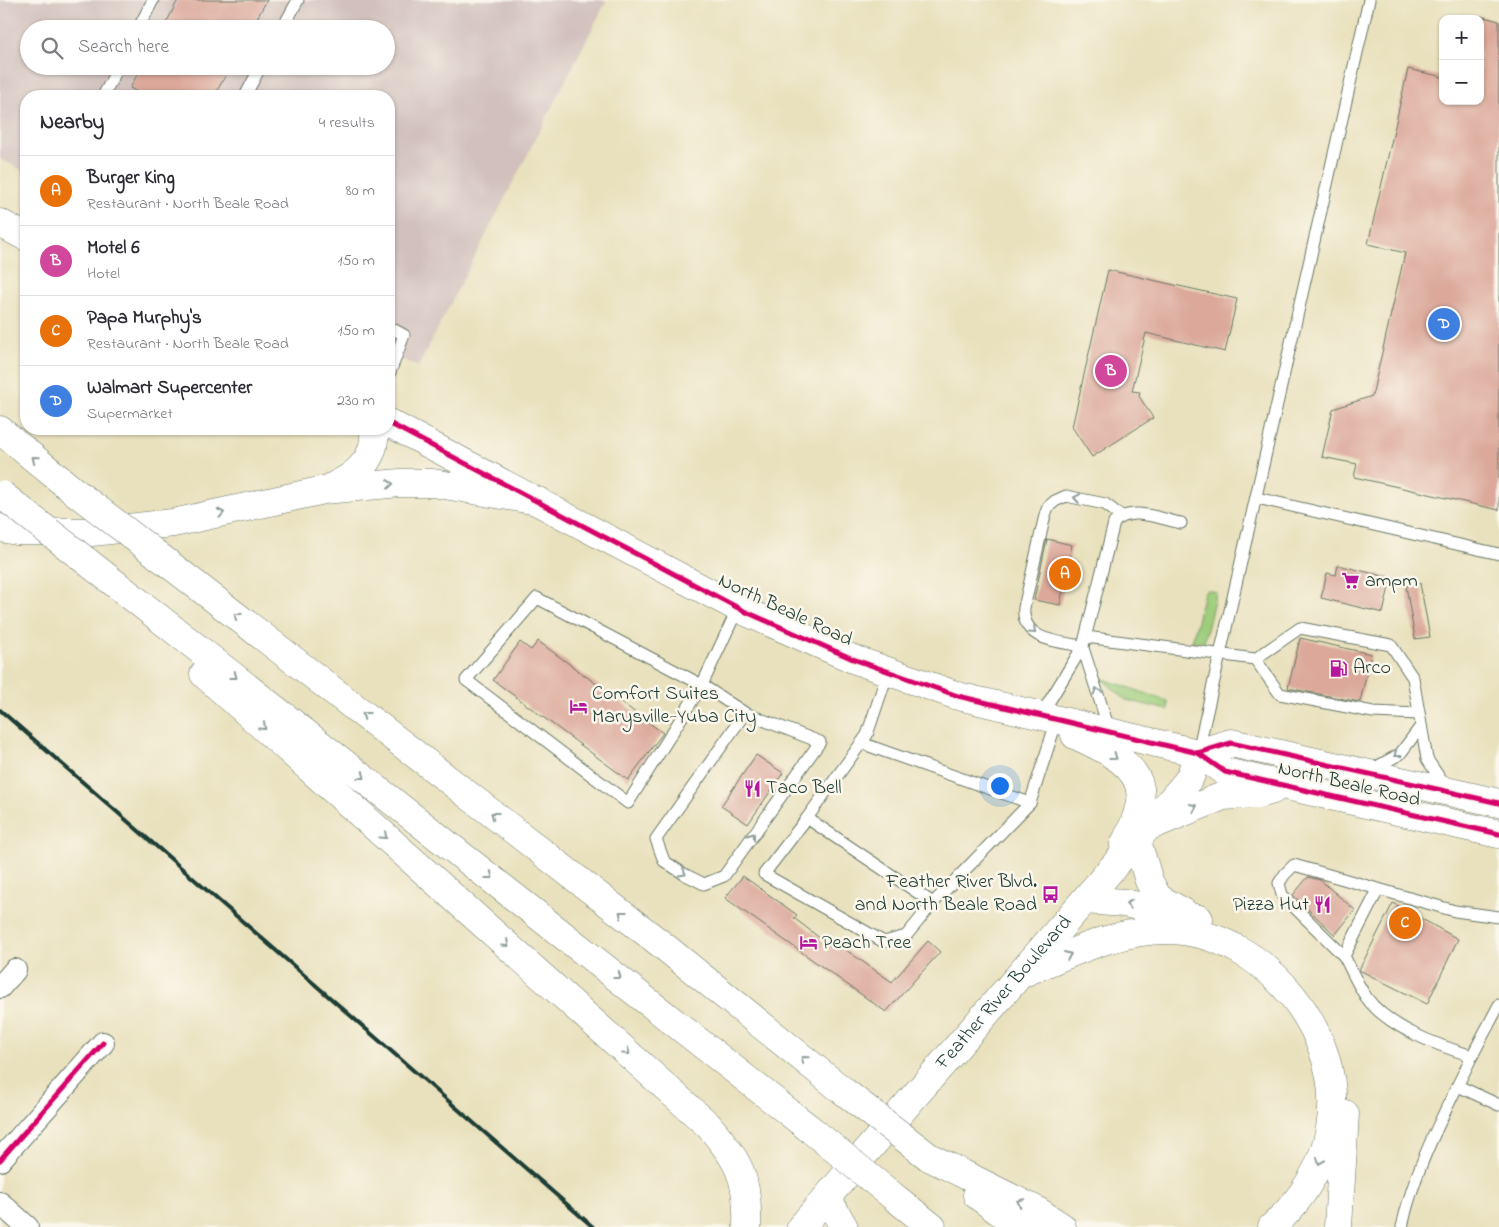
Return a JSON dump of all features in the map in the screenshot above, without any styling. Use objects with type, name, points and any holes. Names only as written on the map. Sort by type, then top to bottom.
[{"type":"main road","points":[[0,223],[20,234]]},
{"type":"main road","name":"North Beale Road","points":[[395,426],[738,608],[888,672],[958,696],[1048,721],[1198,752],[1225,772],[1499,834]]},
{"type":"main road","points":[[0,430],[70,488],[661,944],[842,1090],[1020,1227]]},
{"type":"main road","points":[[324,490],[358,473],[366,463],[372,449],[373,435]]},
{"type":"main road","points":[[0,528],[17,531],[92,532],[173,524],[324,490],[400,483],[433,483],[538,502]]},
{"type":"main road","points":[[1,495],[810,1129],[932,1227]]},
{"type":"main road","points":[[143,606],[204,674],[708,1125],[729,1149],[742,1172],[748,1204],[747,1227]]},
{"type":"main road","points":[[1048,721],[1102,748],[1131,770],[1138,780],[1141,799],[1137,816],[1116,864]]},
{"type":"main road","name":"North Beale Road","points":[[1198,752],[1231,743],[1499,803]]},
{"type":"main road","name":"Feather River Boulevard","points":[[801,1227],[1023,974],[1186,783],[1192,774],[1198,752]]},
{"type":"main road","points":[[1193,918],[1158,898],[1149,881],[1143,834],[1223,796],[1260,794],[1285,786]]},
{"type":"main road","points":[[1085,900],[1124,903],[1193,918],[1234,930],[1275,954],[1295,971],[1317,999],[1330,1025],[1342,1064],[1345,1113],[1338,1227]]},
{"type":"main road","points":[[1023,974],[1093,944],[1136,932],[1172,930],[1208,937],[1235,948],[1276,976],[1296,997],[1306,1013],[1325,1060],[1331,1094],[1330,1126],[1321,1162],[1306,1189],[1285,1216],[1272,1227]]},
{"type":"main road","points":[[928,1157],[1036,1210],[1062,1227]]},
{"type":"main road","points":[[827,1198],[844,1227]]},
{"type":"street","points":[[0,1160],[103,1043]]},
{"type":"street","points":[[0,1203],[27,1227]]},
{"type":"lane","points":[[143,20],[154,0]]},
{"type":"lane","points":[[287,20],[298,0]]},
{"type":"lane","points":[[1198,752],[1369,0]]},
{"type":"lane","points":[[106,90],[114,75]]},
{"type":"lane","points":[[248,90],[257,75]]},
{"type":"lane","points":[[395,330],[404,335],[395,359]]},
{"type":"lane","points":[[1121,516],[1105,504],[1066,496],[1048,507],[1024,608],[1024,622],[1035,634],[1043,638],[1084,644],[1255,659],[1300,628],[1391,645],[1414,678],[1420,726],[1427,760],[1449,792]]},
{"type":"lane","points":[[1256,498],[1499,554]]},
{"type":"lane","points":[[888,672],[867,735],[764,874],[884,942],[906,936],[933,903],[1030,803],[1048,721],[1084,644],[1114,523],[1121,516],[1135,513],[1181,524]]},
{"type":"lane","points":[[738,608],[702,685],[628,803],[466,680],[537,598],[702,685],[746,713],[820,742],[724,876],[704,884],[664,861],[656,839],[746,713]]},
{"type":"lane","points":[[1084,644],[1111,733]]},
{"type":"lane","points":[[1255,659],[1280,694],[1373,712],[1419,714]]},
{"type":"lane","points":[[1365,773],[1400,754],[1420,726]]},
{"type":"lane","points":[[861,743],[1030,803]]},
{"type":"lane","points":[[807,818],[933,903]]},
{"type":"lane","points":[[1472,1056],[1434,1044],[1393,1022],[1366,998],[1344,956],[1282,895],[1279,883],[1294,865],[1455,911],[1499,917]]},
{"type":"lane","points":[[1344,956],[1378,890]]},
{"type":"lane","points":[[1402,1227],[1408,1200],[1438,1125],[1498,1007]]},
{"type":"lane","points":[[1458,1086],[1499,1105]]},
{"type":"shaded area","points":[[0,0],[607,0],[418,367],[395,356],[395,90],[20,90],[20,169],[0,159]]},
{"type":"green space","points":[[1207,590],[1216,592],[1204,642],[1192,642],[1204,592]]},
{"type":"green space","points":[[1101,678],[1168,701],[1168,710],[1126,700]]},
{"type":"building","points":[[178,0],[267,0],[256,20],[168,20]]},
{"type":"building","points":[[1484,17],[1499,21],[1499,510],[1354,477],[1357,464],[1322,457],[1333,409],[1372,396],[1405,253],[1368,244],[1408,69],[1439,76],[1439,105],[1484,105]]},
{"type":"building","points":[[137,75],[226,75],[217,90],[134,90],[130,88]]},
{"type":"building","points":[[1108,270],[1237,299],[1225,352],[1146,333],[1132,391],[1140,392],[1139,396],[1153,418],[1092,457],[1072,427]]},
{"type":"building","points":[[1047,539],[1072,545],[1060,605],[1034,600]]},
{"type":"building","points":[[1338,565],[1391,578],[1383,613],[1321,598],[1327,573],[1336,575]]},
{"type":"building","points":[[1420,583],[1430,637],[1415,639],[1406,586]]},
{"type":"building","points":[[1300,638],[1371,654],[1360,702],[1288,688]]},
{"type":"building","name":"Comfort Suites Marysville-Yuba City","points":[[538,641],[663,733],[628,780],[493,680],[520,642],[531,650]]},
{"type":"building","points":[[756,755],[783,773],[748,824],[721,806]]},
{"type":"building","name":"Peach Tree","points":[[743,876],[797,915],[794,918],[830,946],[833,941],[892,982],[928,941],[940,952],[886,1012],[725,898]]},
{"type":"building","points":[[1308,877],[1320,880],[1355,910],[1335,935],[1293,895]]},
{"type":"building","points":[[1393,903],[1458,939],[1427,1004],[1359,970]]},
{"type":"railway","points":[[0,710],[593,1227]]},
{"type":"cycle path","points":[[395,426],[744,611],[853,659],[958,696],[1198,753],[1225,772],[1499,834]]},
{"type":"cycle path","points":[[1198,753],[1231,743],[1499,803]]},
{"type":"cycle path","points":[[0,1160],[103,1043]]},
{"type":"place","name":"Walmart Supercenter","points":[[1444,324]]},
{"type":"place","name":"Motel 6","points":[[1111,371]]},
{"type":"place","name":"Burger King","points":[[1065,574]]},
{"type":"place","name":"ampm","points":[[1351,581]]},
{"type":"place","name":"Arco","points":[[1339,668]]},
{"type":"place","name":"Comfort Suites Marysville-Yuba City","points":[[578,706]]},
{"type":"place","name":"Taco Bell","points":[[752,788]]},
{"type":"place","name":"Feather River Blvd. and North Beale Road","points":[[1051,894]]},
{"type":"place","name":"Pizza Hut","points":[[1323,905]]},
{"type":"place","name":"Papa Murphy's","points":[[1405,923]]},
{"type":"place","name":"Peach Tree","points":[[808,943]]}]
